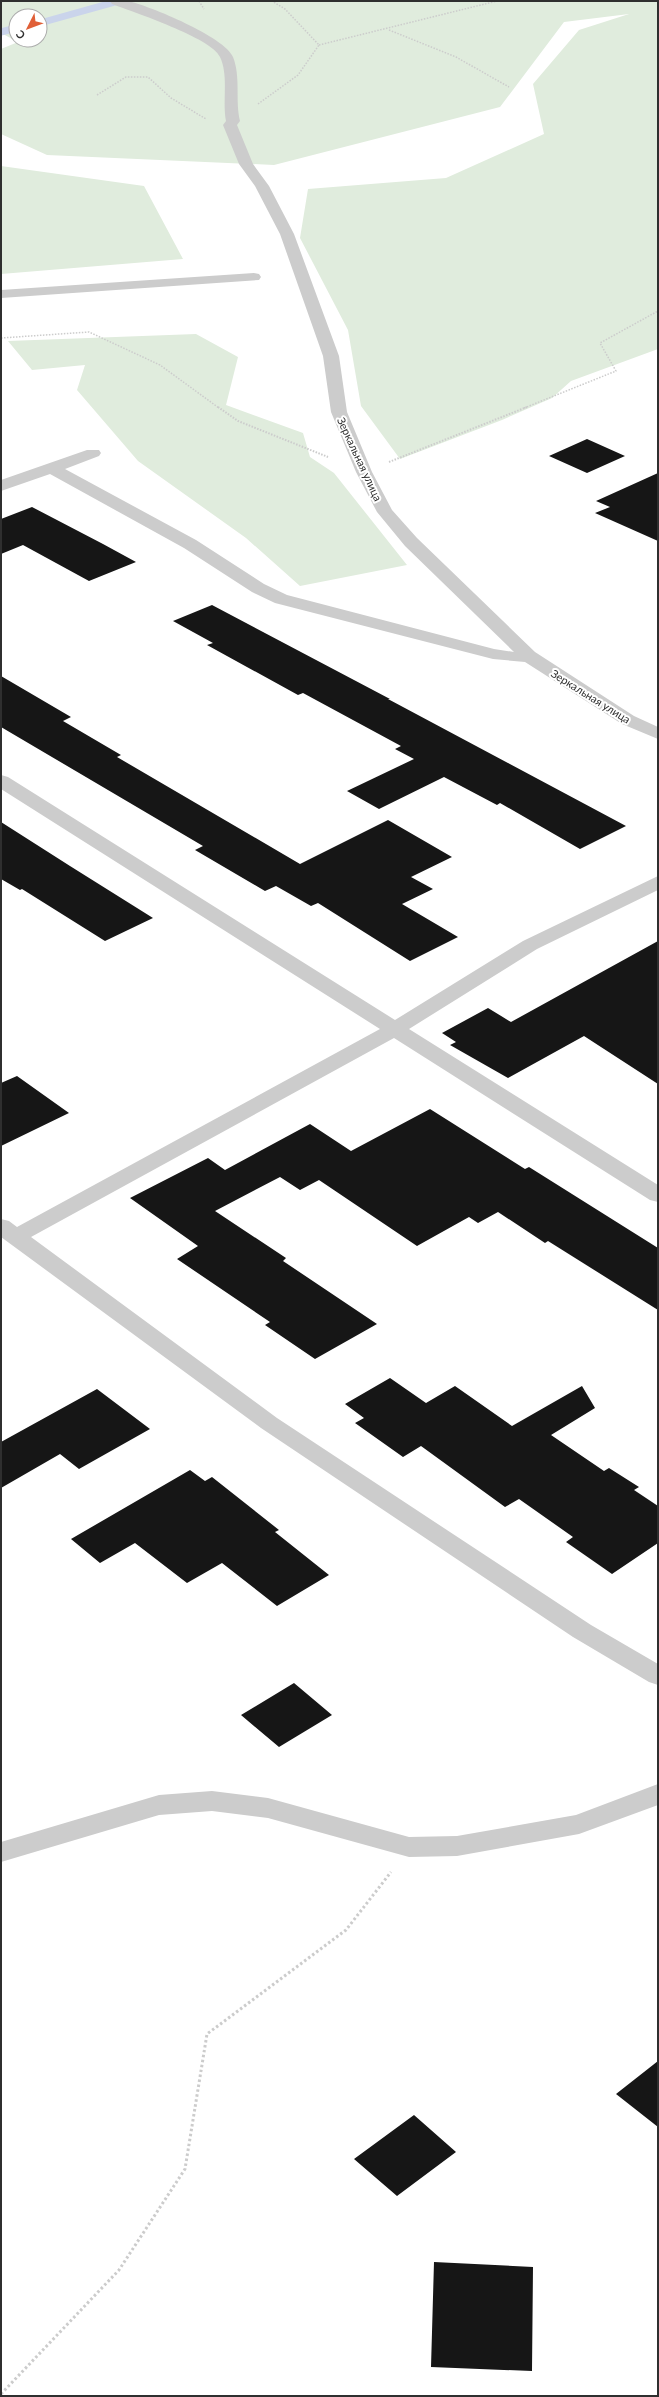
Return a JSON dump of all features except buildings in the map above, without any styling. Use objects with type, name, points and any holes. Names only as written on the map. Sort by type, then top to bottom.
[{"type":"street","name":"Зеркальная улица","points":[[116,1],[203,37],[225,53],[230,73],[231,120],[246,164],[262,186],[269,203],[287,234],[331,356],[339,412],[364,472],[385,512],[411,542],[529,656],[628,720],[658,734]]},
{"type":"street","points":[[1,294],[254,277]]},
{"type":"street","points":[[1,486],[93,452]]},
{"type":"street","points":[[52,468],[190,544],[258,588],[281,599],[493,654],[513,657],[529,656]]},
{"type":"street","points":[[1,781],[658,1195]]},
{"type":"street","points":[[658,882],[530,945],[395,1029],[8,1232],[269,1423],[582,1631],[658,1676]]},
{"type":"street","points":[[1,1852],[159,1804],[212,1801],[268,1808],[410,1847],[457,1846],[579,1824],[658,1794]]},
{"type":"path","points":[[272,1],[285,9],[319,45]]},
{"type":"path","points":[[97,95],[126,77],[148,77],[171,98],[201,118],[231,120],[258,104],[298,75],[319,45],[497,1]]},
{"type":"path","points":[[388,29],[456,57],[510,87]]},
{"type":"path","points":[[1,338],[89,332],[160,365],[238,421],[364,472],[616,371],[600,343],[658,311]]},
{"type":"path","points":[[1,2394],[119,2270],[185,2169],[207,2034],[346,1930],[410,1847]]},
{"type":"green space","points":[[1,1],[658,1],[658,349],[571,381],[552,398],[502,420],[400,459],[361,406],[348,330],[300,238],[308,189],[446,178],[544,134],[533,84],[579,30],[629,14],[564,22],[500,107],[274,165],[47,155],[1,134],[1,49],[8,46],[8,48],[48,48],[48,8],[8,8],[8,37],[1,33]]},
{"type":"green space","points":[[1,166],[144,186],[183,259],[1,274]]},
{"type":"green space","points":[[196,334],[238,357],[226,405],[303,433],[310,457],[334,473],[407,565],[300,586],[246,538],[138,461],[77,390],[85,365],[32,370],[8,341]]},
{"type":"waterway","points":[[48,21],[119,1]]},
{"type":"waterway","points":[[1,32],[8,30]]}]
